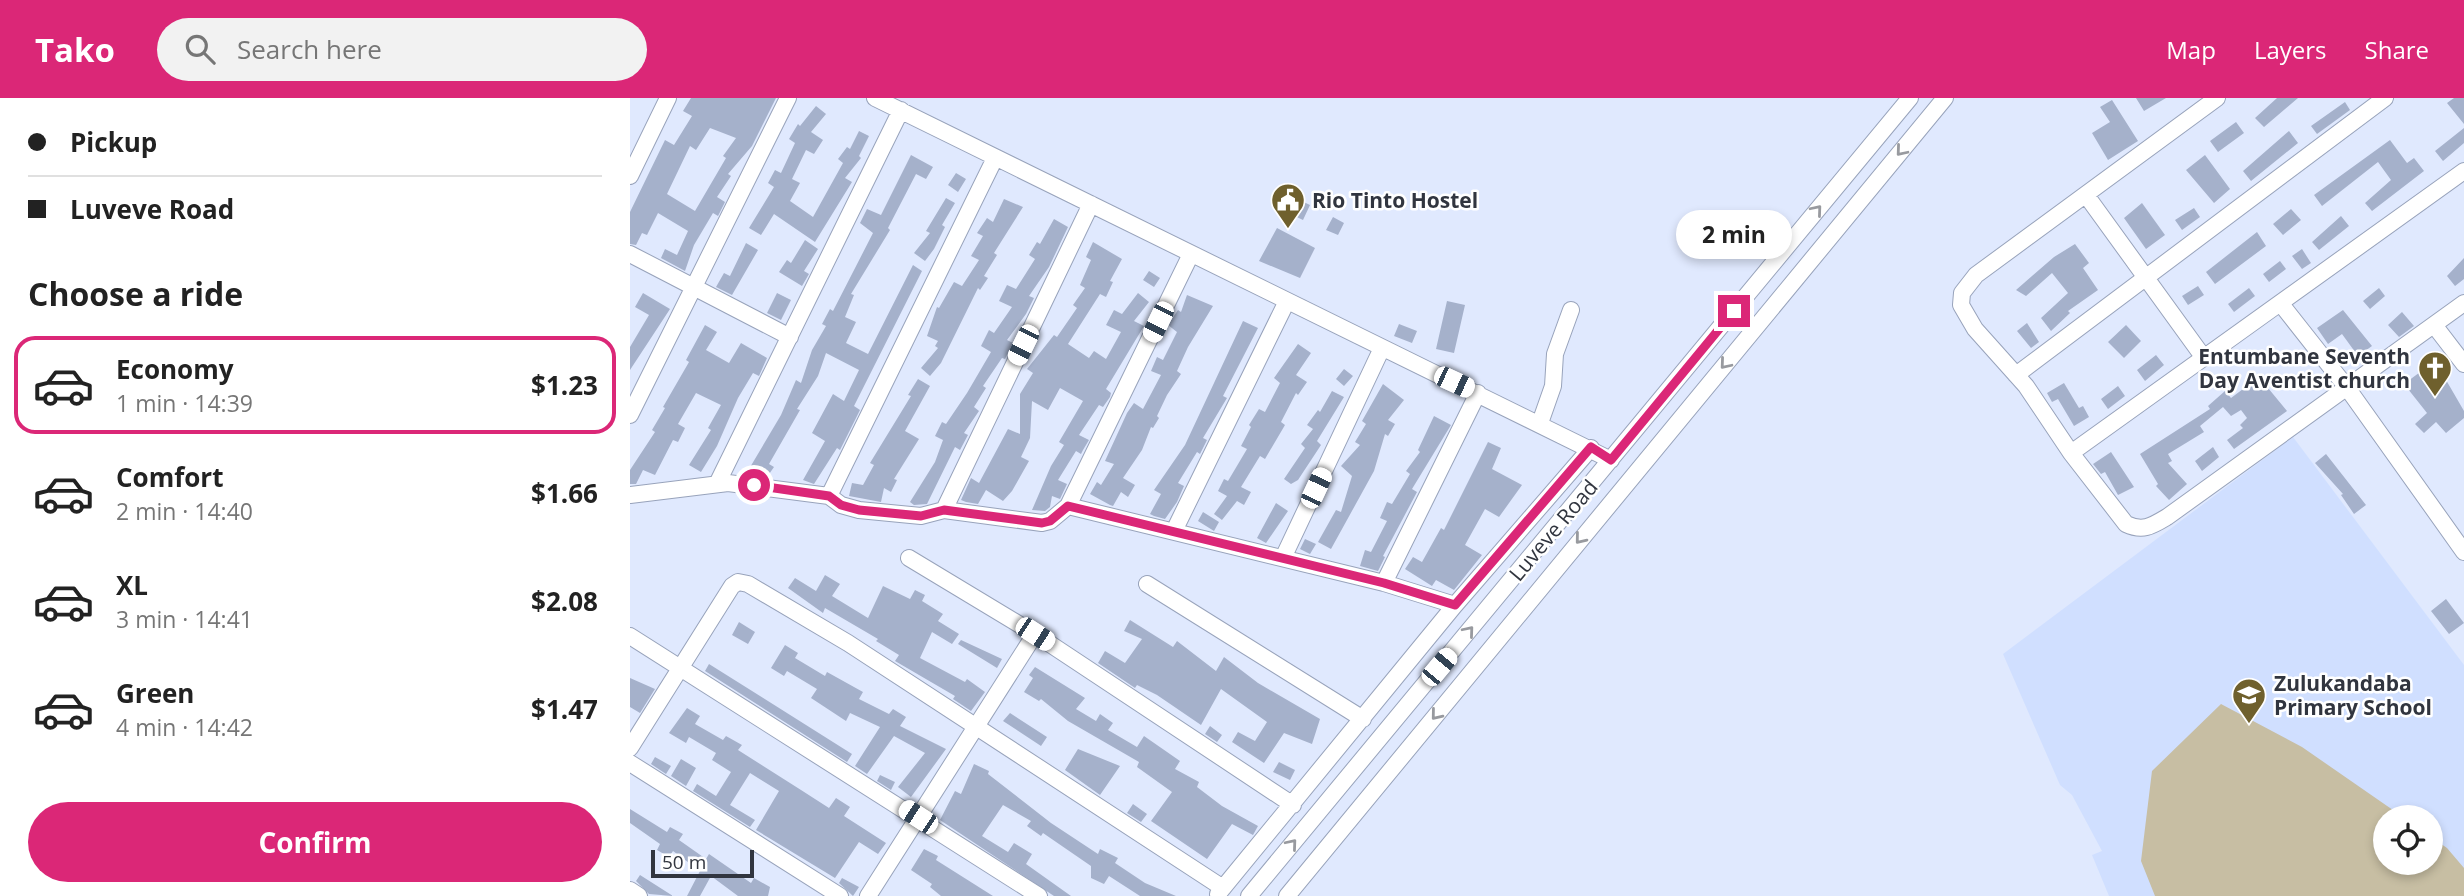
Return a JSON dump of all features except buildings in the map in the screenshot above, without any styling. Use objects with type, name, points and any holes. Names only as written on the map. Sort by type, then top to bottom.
[{"type":"street","points":[[630,176],[668,98]]},
{"type":"street","points":[[630,415],[788,98]]},
{"type":"street","points":[[875,98],[1382,348],[1591,447],[1611,460]]},
{"type":"street","name":"Luveve Road","points":[[1249,896],[1910,98]]},
{"type":"street","name":"Luveve Road","points":[[1287,896],[1945,98]]},
{"type":"street","points":[[2217,98],[1976,275],[1962,293],[1961,305],[1975,329],[2016,375],[2126,524],[2135,528],[2148,528],[2348,389],[2464,303]]},
{"type":"street","points":[[2016,375],[2143,277],[2385,98]]},
{"type":"street","points":[[717,484],[901,110]]},
{"type":"street","points":[[829,496],[995,158]]},
{"type":"street","points":[[2071,453],[2464,171]]},
{"type":"street","points":[[2086,195],[2204,358]]},
{"type":"street","points":[[944,510],[1091,204]]},
{"type":"street","points":[[630,254],[693,284],[790,337]]},
{"type":"street","points":[[630,495],[717,484],[754,485],[829,496],[841,505],[859,510],[921,516],[944,510],[1042,523],[1050,521],[1068,506],[1192,254]]},
{"type":"street","points":[[1174,531],[1287,301]]},
{"type":"street","points":[[2281,304],[2348,389],[2464,552]]},
{"type":"street","points":[[1540,423],[1553,386],[1555,354],[1571,310]]},
{"type":"street","points":[[2434,326],[2464,364]]},
{"type":"street","points":[[1283,558],[1382,348]]},
{"type":"street","points":[[1384,583],[1478,393]]},
{"type":"street","points":[[630,748],[679,666],[732,586],[738,582],[748,584],[848,643],[976,726],[1220,892],[1455,605],[1591,447]]},
{"type":"street","points":[[1068,506],[1384,583],[1455,605]]},
{"type":"street","points":[[909,558],[1035,634],[1293,804]]},
{"type":"street","points":[[1147,584],[1363,719]]},
{"type":"street","points":[[868,896],[1035,634]]},
{"type":"street","points":[[630,636],[1039,896]]},
{"type":"street","points":[[630,763],[840,896]]},
{"type":"street","points":[[630,890],[639,896]]},
{"type":"shaded area","name":"Zulukandaba Primary School","points":[[2293,437],[2464,665],[2464,896],[2109,896],[2092,855],[2102,851],[2072,795],[2060,785],[2003,654]]},
{"type":"shaded area","points":[[2221,704],[2302,747],[2386,805],[2373,805],[2373,875],[2443,875],[2443,845],[2464,868],[2464,896],[2155,896],[2141,861],[2152,771]]},
{"type":"place","name":"Rio Tinto Hostel","points":[[1288,230]]},
{"type":"place","name":"Entumbane Seventh Day Aventist church","points":[[2435,398]]},
{"type":"place","name":"Zulukandaba Primary School","points":[[2249,725]]},
{"type":"route","points":[[754,485],[829,496],[841,505],[859,510],[910,516],[944,510],[1042,523],[1050,521],[1068,506],[1384,583],[1455,605],[1591,447],[1611,460],[1734,311]]}]
